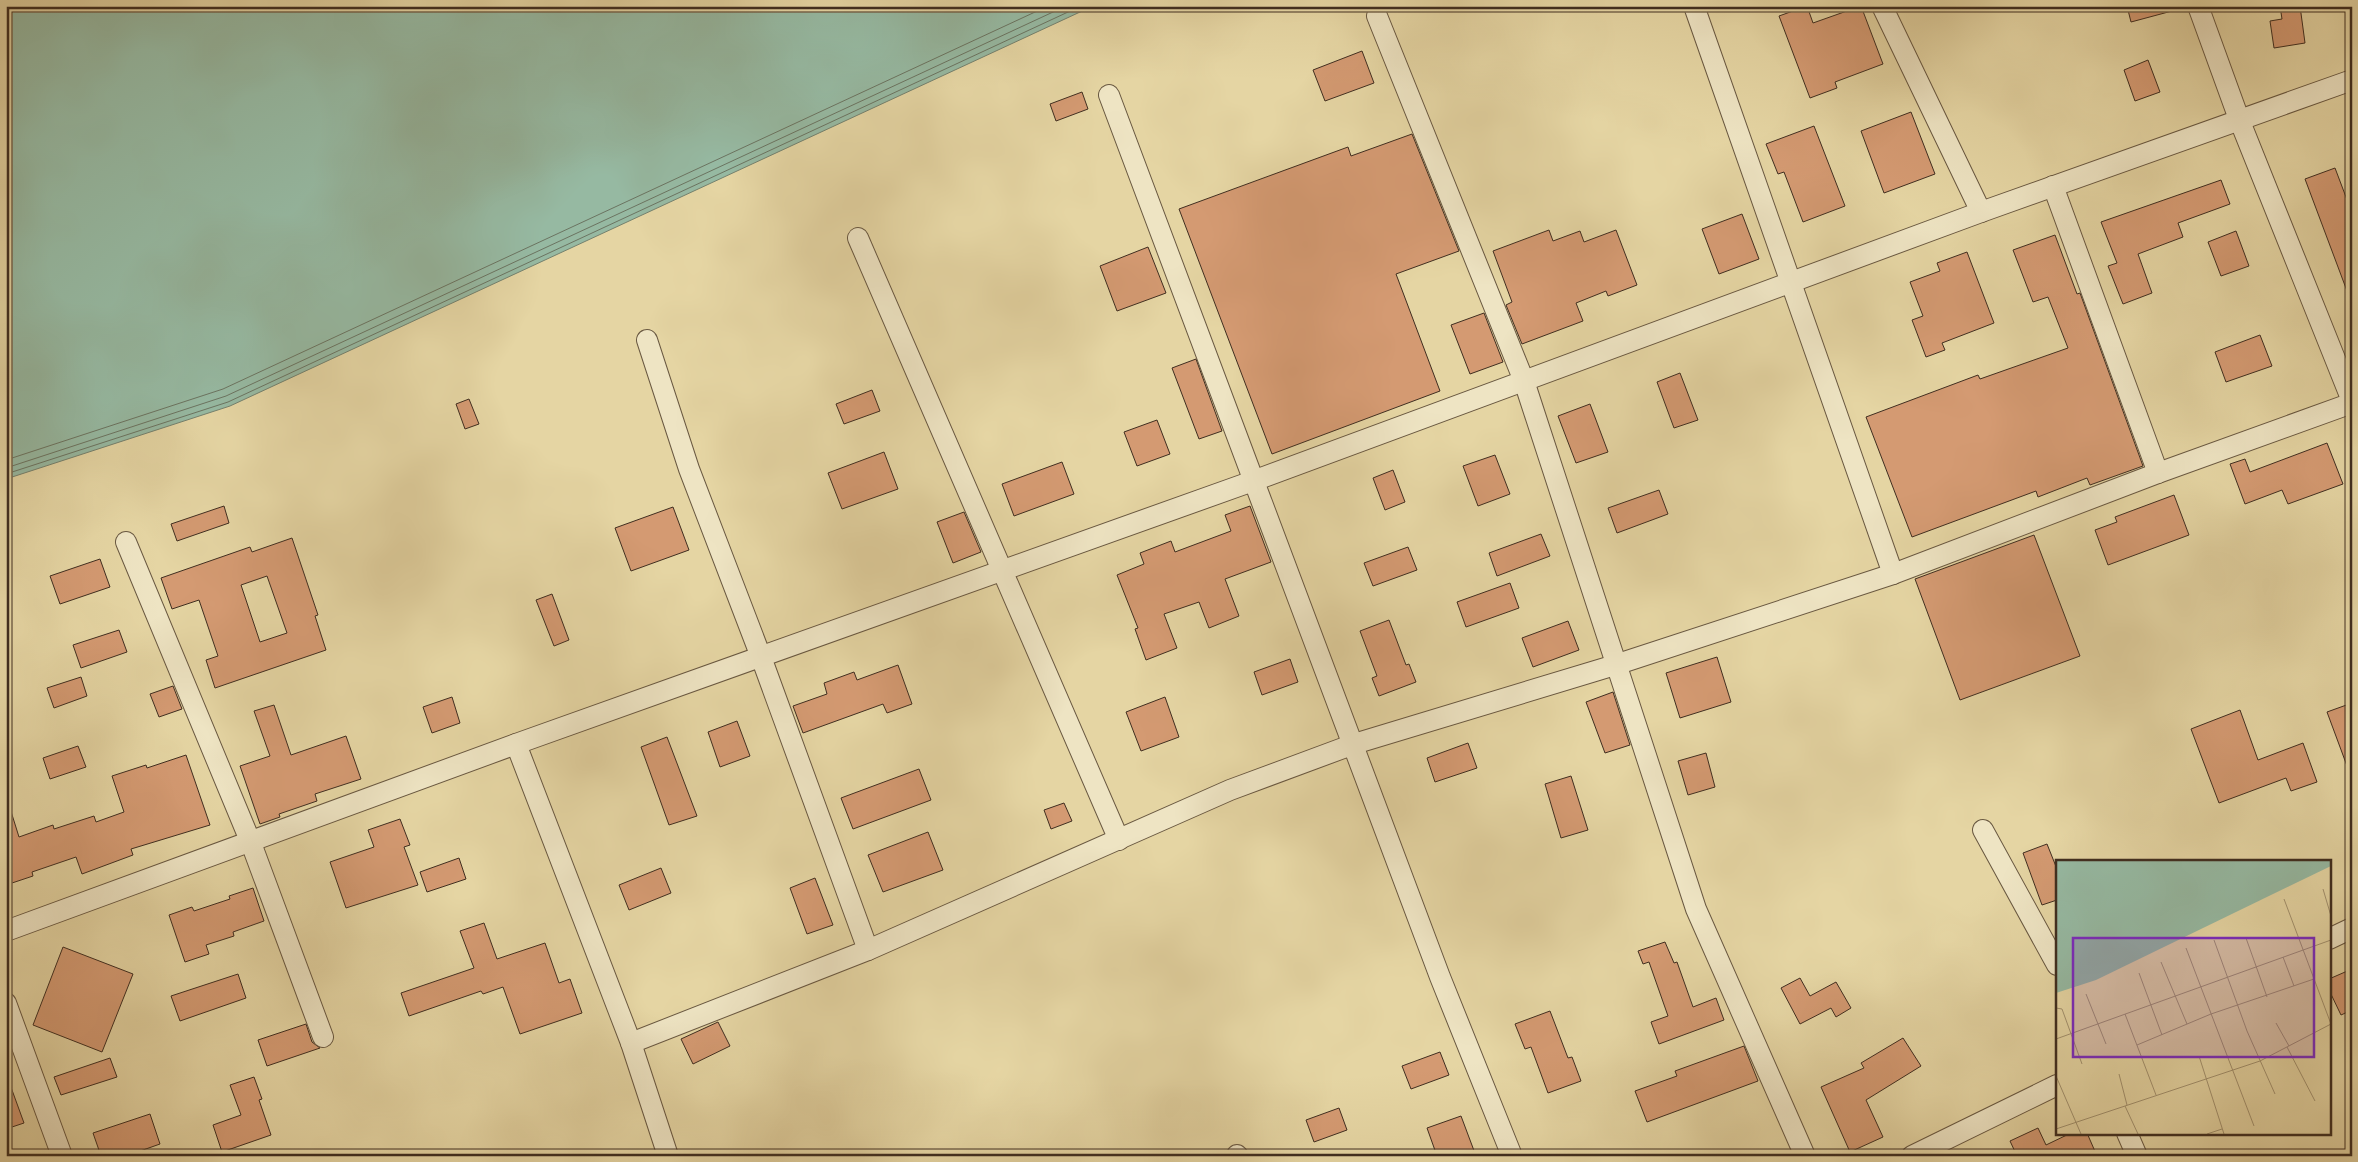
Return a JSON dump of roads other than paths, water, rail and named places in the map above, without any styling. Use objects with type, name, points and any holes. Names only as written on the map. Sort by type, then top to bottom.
[{"type":"street","points":[[1694,6],[1892,574]]},
{"type":"street","points":[[1882,6],[1981,212]]},
{"type":"street","points":[[631,1043],[868,950],[1230,790],[1354,744],[1615,665],[1892,574],[2352,402],[2239,119],[2198,6]]},
{"type":"street","points":[[1377,16],[1524,381],[1696,909],[1805,1156]]},
{"type":"street","points":[[6,932],[516,744],[1252,481],[1981,212],[2352,80]]},
{"type":"street","points":[[1109,95],[1252,481],[1289,570],[1440,977],[1512,1156]]},
{"type":"street","points":[[2053,186],[2158,473]]},
{"type":"street","points":[[858,238],[1119,840]]},
{"type":"street","points":[[646,340],[689,469],[761,657],[868,950]]},
{"type":"street","points":[[126,542],[251,843],[323,1037]]},
{"type":"street","points":[[516,744],[631,1043],[668,1156]]},
{"type":"street","points":[[1982,830],[2056,963]]},
{"type":"street","points":[[2330,939],[2352,928]]},
{"type":"street","points":[[6,1003],[62,1156]]},
{"type":"street","points":[[1912,1156],[2056,1085]]},
{"type":"street","points":[[2127,1134],[2137,1156]]},
{"type":"water","points":[[6,6],[1093,6],[230,406],[6,479]]}]
